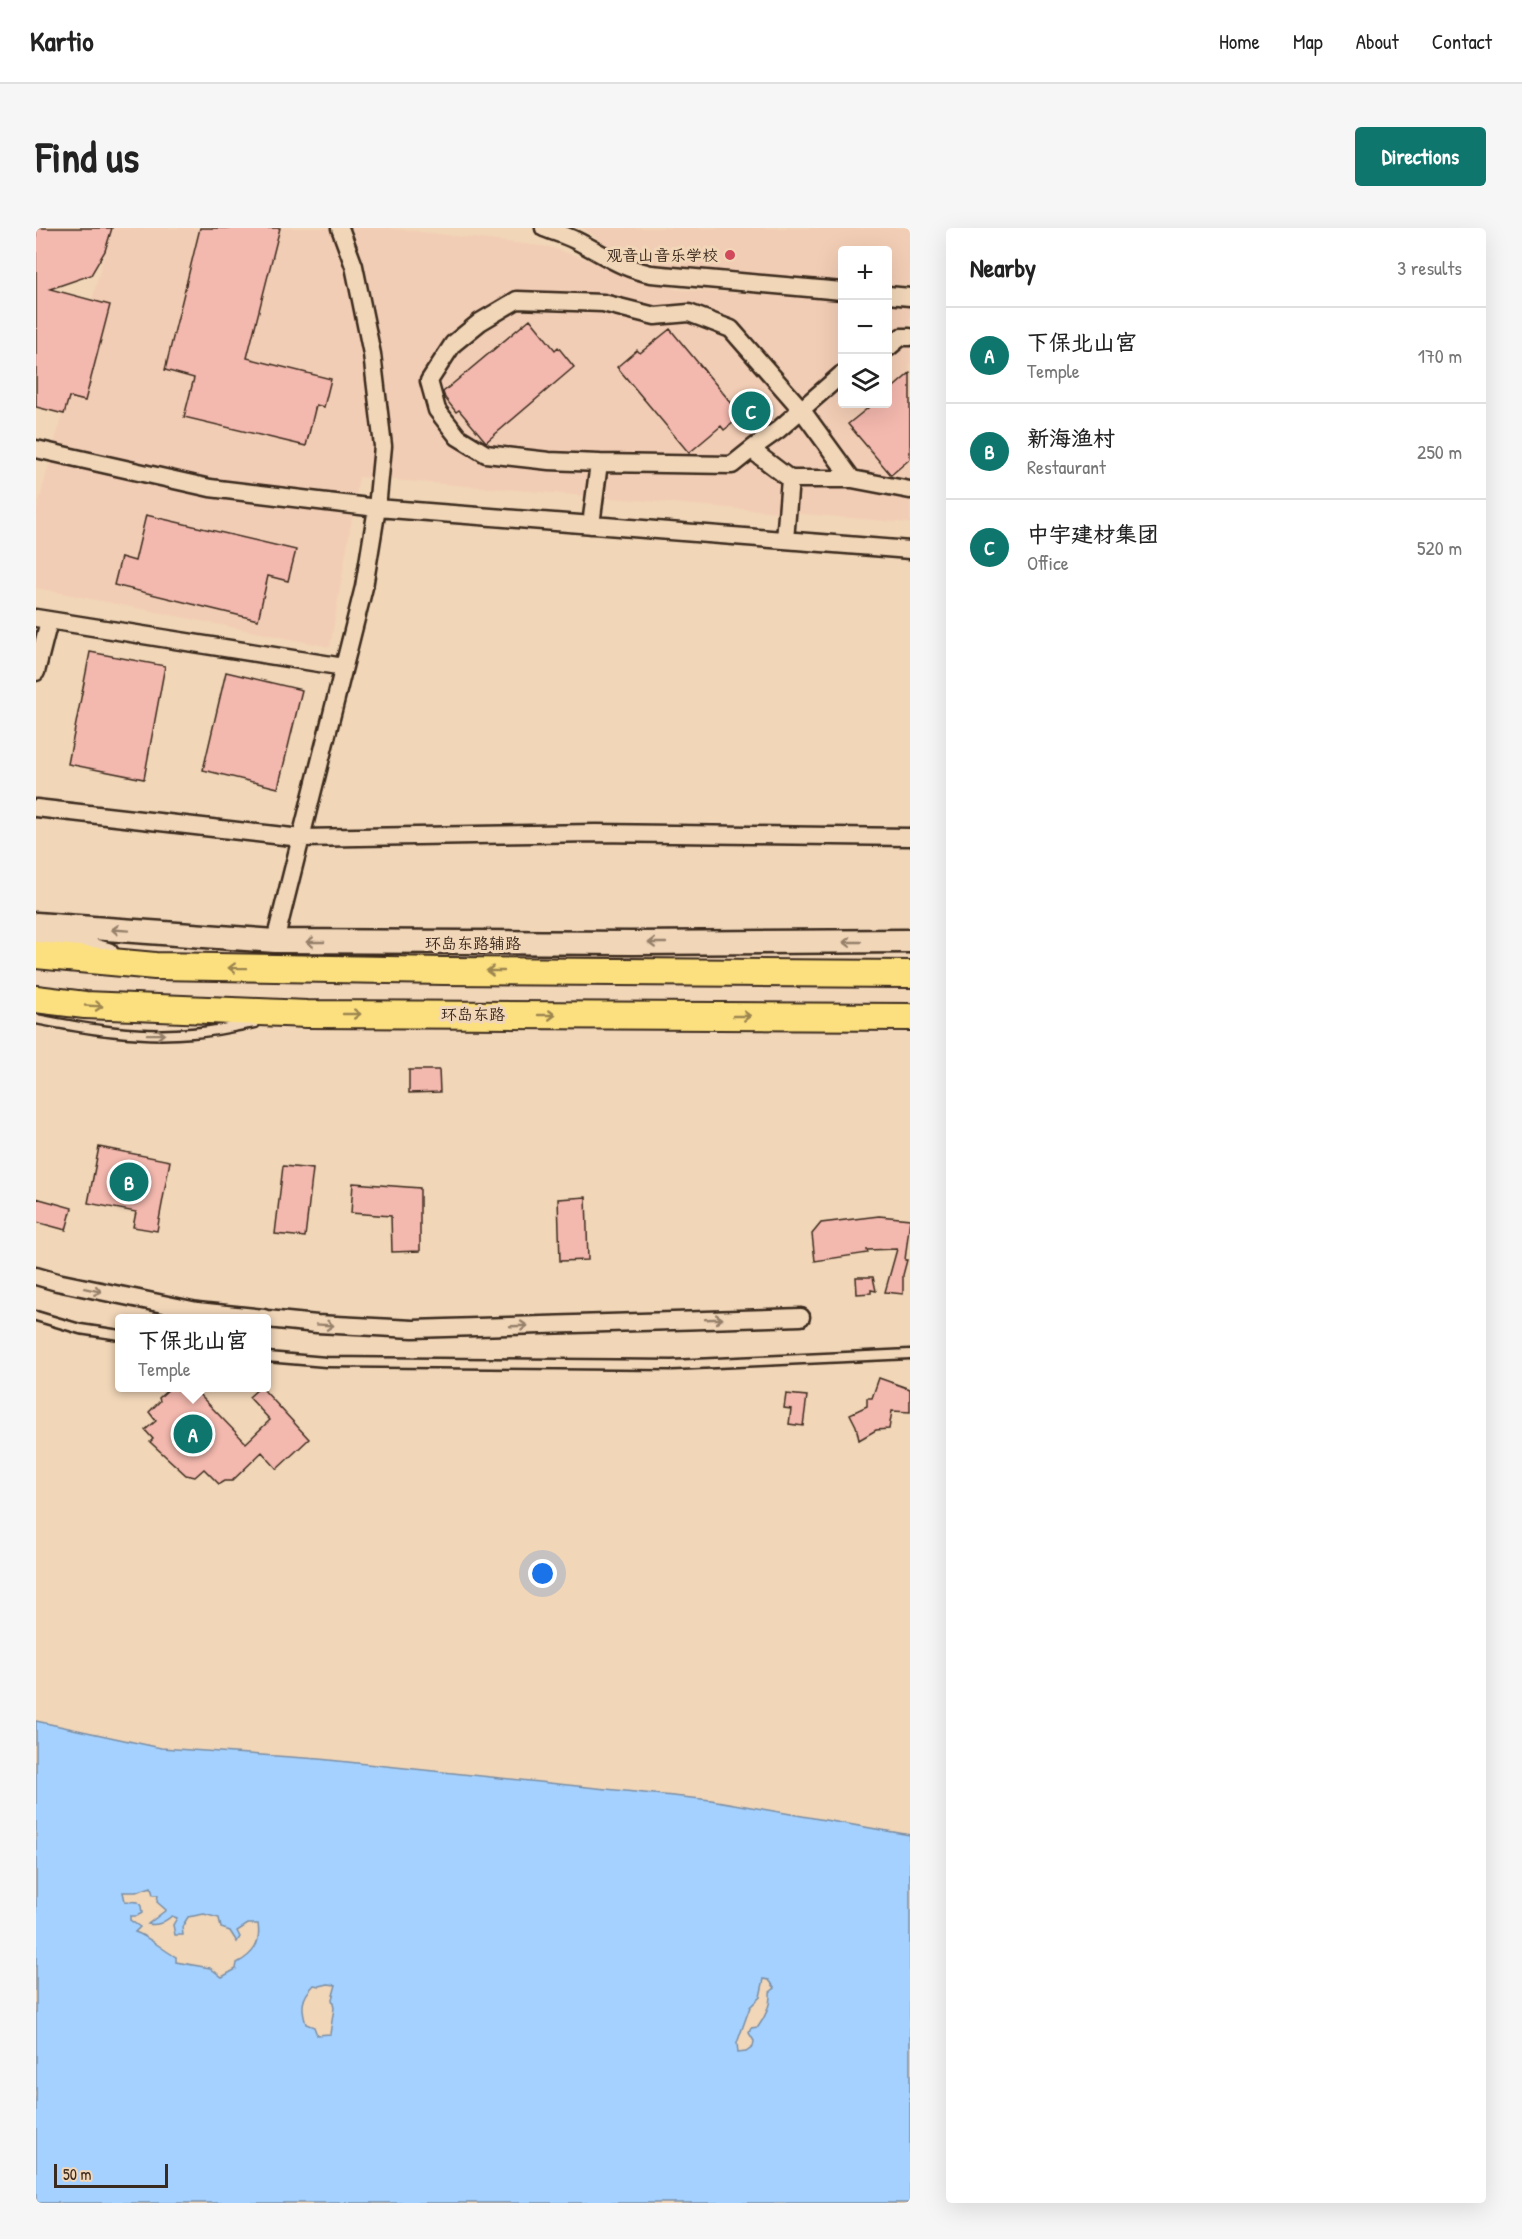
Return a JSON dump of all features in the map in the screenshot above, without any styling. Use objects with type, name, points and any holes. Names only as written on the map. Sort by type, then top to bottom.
[{"type":"main road","points":[[36,955],[155,966],[910,974]]},
{"type":"main road","name":"环岛东路","points":[[36,999],[85,1005],[308,1014],[910,1017]]},
{"type":"street","points":[[275,941],[364,587],[377,508],[383,446],[372,354],[354,266],[340,228]]},
{"type":"street","points":[[544,228],[574,239],[633,271],[838,291]]},
{"type":"street","points":[[892,295],[910,297]]},
{"type":"street","points":[[838,378],[801,409],[778,430],[732,465],[549,461],[486,454],[458,437],[437,410],[429,381],[453,344],[480,322],[517,300],[603,303],[656,316],[689,313],[731,329],[801,409],[852,479]]},
{"type":"street","points":[[892,345],[901,337],[910,337]]},
{"type":"street","points":[[757,445],[758,454],[790,479],[852,479],[910,490]]},
{"type":"street","points":[[36,449],[210,488],[377,508],[910,550]]},
{"type":"street","points":[[591,525],[599,463]]},
{"type":"street","points":[[785,540],[790,479]]},
{"type":"street","points":[[36,672],[43,619],[344,667]]},
{"type":"street","points":[[36,808],[301,838],[596,833],[910,837]]},
{"type":"street","name":"环岛东路辅路","points":[[36,924],[275,941],[633,944],[910,941]]},
{"type":"street","points":[[36,935],[155,966]]},
{"type":"street","points":[[301,969],[404,942]]},
{"type":"street","points":[[36,1276],[197,1311],[223,1314]]},
{"type":"street","points":[[271,1319],[413,1329],[801,1317]]},
{"type":"lane","points":[[36,1019],[147,1035],[192,1033],[308,1014]]},
{"type":"lane","points":[[36,1316],[80,1329],[115,1334]]},
{"type":"lane","points":[[271,1358],[326,1362],[672,1365],[910,1354]]},
{"type":"shaded area","points":[[111,228],[387,228],[550,247],[679,290],[838,298],[838,408],[892,408],[892,300],[910,302],[910,523],[359,477],[330,647],[36,588],[36,513]]},
{"type":"shaded area","name":"观音山音乐学校","points":[[583,228],[910,228],[910,286],[892,284],[892,246],[838,246],[838,281],[657,268],[624,259]]},
{"type":"water","points":[[36,1721],[161,1748],[319,1759],[711,1800],[910,1835],[910,2203],[36,2203]],"holes":[[[151,1887],[153,1895],[158,1895],[157,1902],[166,1910],[148,1924],[158,1924],[172,1916],[177,1918],[173,1925],[175,1935],[183,1935],[182,1927],[188,1917],[204,1914],[219,1918],[221,1928],[230,1931],[237,1942],[240,1937],[237,1931],[248,1924],[258,1924],[257,1942],[252,1952],[237,1963],[236,1969],[222,1977],[210,1968],[176,1962],[176,1957],[135,1932],[140,1927],[130,1920],[130,1916],[142,1913],[141,1906],[138,1902],[125,1901],[123,1892],[136,1892]],[[764,1979],[769,1980],[775,1988],[770,1992],[769,2006],[763,2019],[758,2027],[751,2028],[749,2033],[754,2041],[753,2047],[746,2052],[738,2053],[737,2043],[750,2007],[760,1997]],[[314,1985],[336,1985],[332,1999],[334,2008],[330,2034],[317,2035],[314,2027],[306,2024],[303,2008],[304,1999],[310,1990]]]},
{"type":"building","points":[[36,228],[112,228],[105,251],[91,275],[50,289],[110,305],[85,401],[69,397],[64,414],[36,407]]},
{"type":"building","points":[[200,228],[280,228],[247,358],[331,379],[324,407],[316,405],[306,446],[184,417],[194,378],[165,370]]},
{"type":"building","points":[[530,319],[555,350],[558,347],[574,367],[486,442],[459,410],[456,412],[443,392]]},
{"type":"building","points":[[670,329],[742,416],[724,430],[721,426],[689,453],[617,367],[637,350],[640,353]]},
{"type":"building","points":[[910,373],[910,459],[891,475],[848,424],[868,408],[892,408],[892,389]]},
{"type":"building","points":[[146,515],[296,550],[288,581],[268,576],[258,620],[114,585],[121,557],[135,561]]},
{"type":"building","points":[[90,652],[165,666],[144,779],[68,764]]},
{"type":"building","points":[[226,672],[302,690],[278,788],[203,770]]},
{"type":"building","points":[[409,1070],[439,1070],[440,1092],[409,1093]]},
{"type":"building","points":[[99,1147],[170,1161],[157,1231],[133,1227],[136,1212],[88,1203]]},
{"type":"building","points":[[283,1166],[313,1169],[305,1237],[275,1234]]},
{"type":"building","points":[[353,1183],[420,1188],[420,1251],[392,1252],[391,1216],[351,1213]]},
{"type":"building","points":[[586,1197],[588,1260],[560,1261],[558,1199]]},
{"type":"building","points":[[36,1198],[72,1208],[66,1230],[36,1222]]},
{"type":"building","points":[[879,1216],[910,1219],[903,1294],[885,1292],[897,1249],[867,1250],[868,1253],[815,1261],[812,1234],[821,1223]]},
{"type":"building","points":[[856,1277],[873,1277],[876,1291],[857,1294]]},
{"type":"building","points":[[879,1378],[910,1389],[910,1412],[892,1411],[889,1429],[876,1430],[859,1440],[850,1414],[867,1406],[867,1398],[872,1398]]},
{"type":"building","points":[[166,1392],[197,1392],[246,1443],[270,1420],[249,1397],[255,1392],[266,1392],[309,1439],[277,1469],[262,1452],[232,1481],[219,1484],[204,1469],[195,1477],[186,1475],[150,1442],[153,1439],[145,1430],[156,1421],[149,1412],[160,1401],[159,1398]]},
{"type":"building","points":[[786,1394],[807,1396],[803,1426],[789,1424],[791,1409],[784,1408]]},
{"type":"place","name":"观音山音乐学校","points":[[730,255]]},
{"type":"place","name":"中宇建材集团","points":[[751,411]]},
{"type":"place","name":"新海渔村","points":[[129,1182]]},
{"type":"place","name":"下保北山宫","points":[[193,1434]]}]
